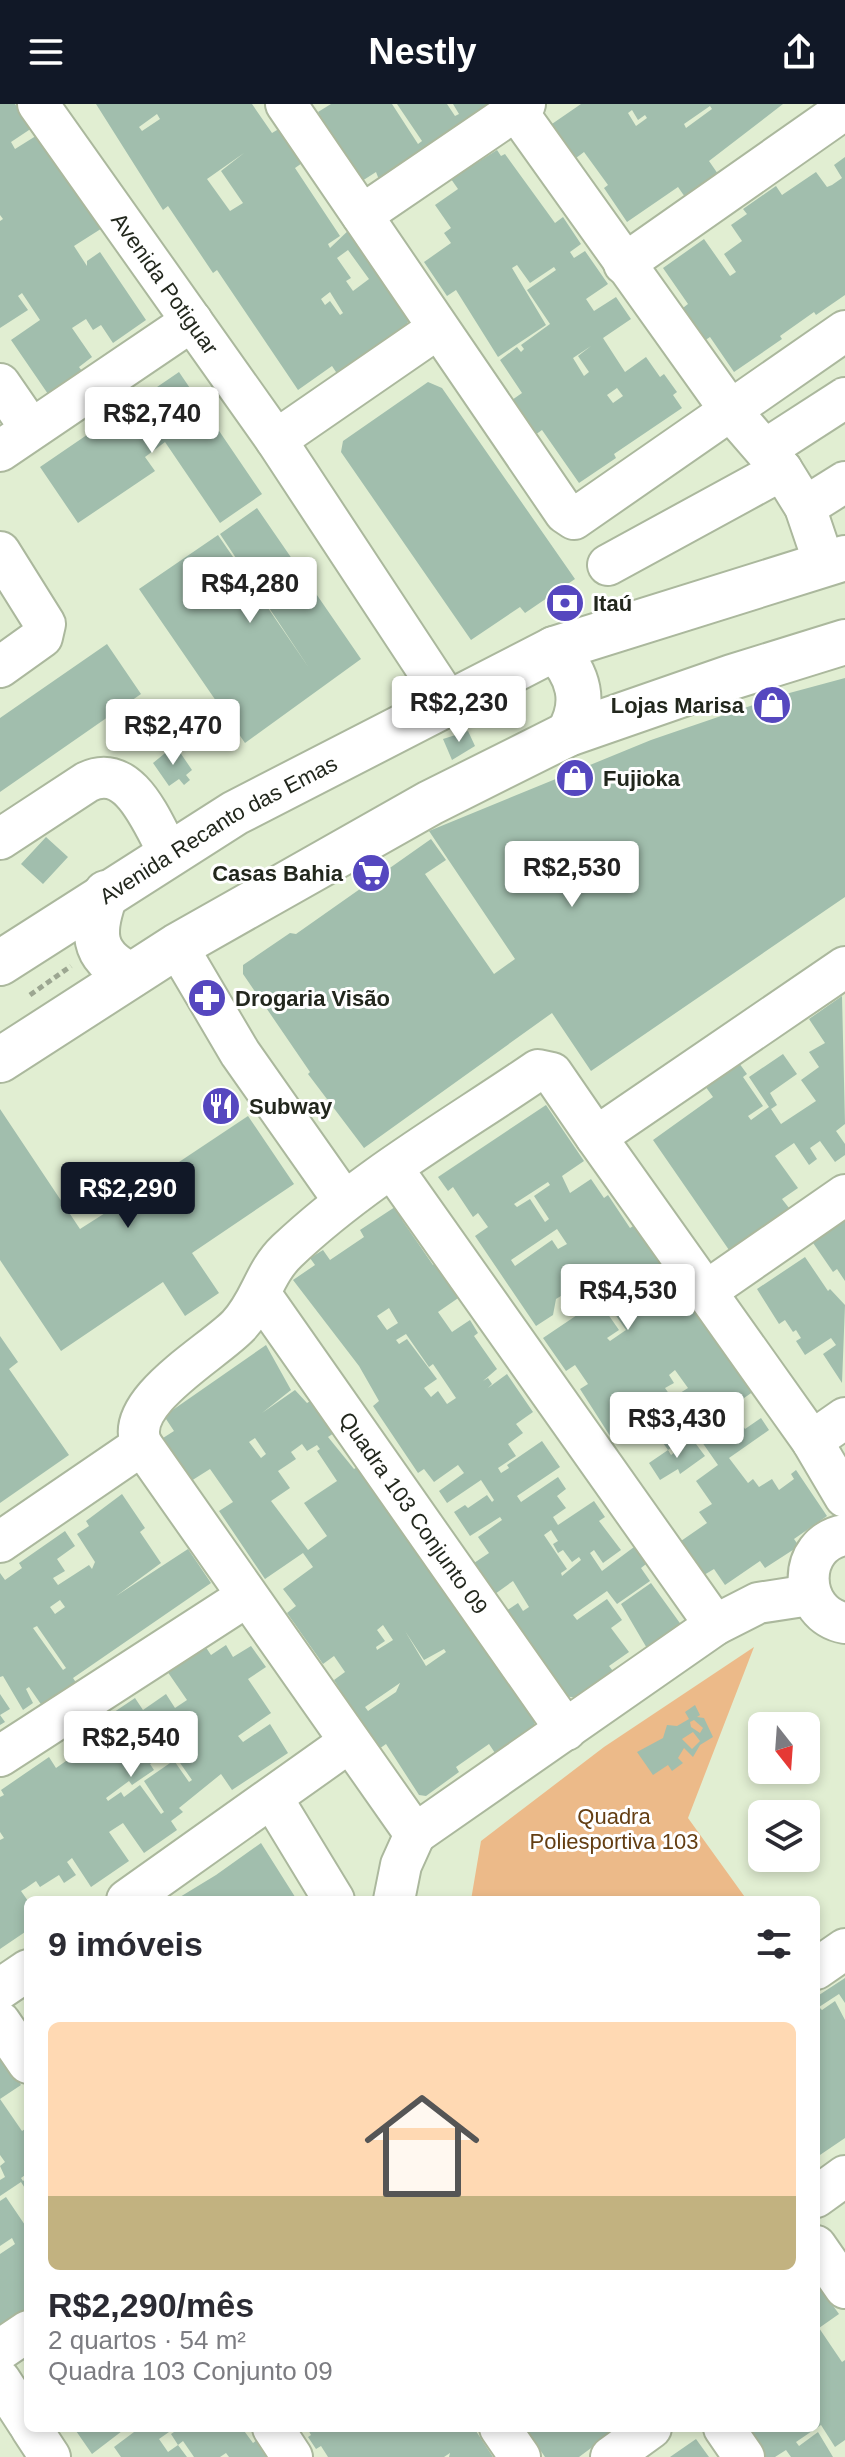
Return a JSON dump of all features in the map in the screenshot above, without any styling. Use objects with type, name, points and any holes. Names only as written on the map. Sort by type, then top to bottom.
[{"type":"main road","name":"Avenida Recanto das Emas","points":[[0,963],[235,813],[554,649],[834,560]]},
{"type":"main road","points":[[0,1060],[177,946],[430,803],[568,734],[732,677],[845,642]]},
{"type":"main road","points":[[554,649],[568,662],[578,689],[580,707],[568,734]]},
{"type":"main road","points":[[106,893],[96,927],[99,946],[114,967],[131,975]]},
{"type":"street","name":"Avenida Potiguar","points":[[38,104],[276,440],[449,703]]},
{"type":"street","points":[[286,104],[437,329],[565,513],[574,519],[845,331]]},
{"type":"street","points":[[362,215],[520,107],[624,264],[730,410],[774,459],[834,560]]},
{"type":"street","points":[[624,264],[845,109]]},
{"type":"street","points":[[0,384],[16,440],[192,321]]},
{"type":"street","points":[[276,440],[437,329]]},
{"type":"street","points":[[608,565],[774,459],[845,398]]},
{"type":"street","points":[[805,507],[845,482]]},
{"type":"street","points":[[0,552],[45,624],[42,637],[0,667]]},
{"type":"street","points":[[0,839],[87,782],[101,776],[112,776],[124,783],[139,801],[169,853]]},
{"type":"street","points":[[177,946],[240,1053],[344,1201]]},
{"type":"street","points":[[596,1137],[845,967]]},
{"type":"street","points":[[415,1834],[348,1743],[142,1445],[137,1426],[143,1410],[158,1392],[240,1324],[261,1295],[267,1273],[344,1201],[538,1070],[552,1073],[812,1441],[845,1497]]},
{"type":"street","points":[[392,1168],[715,1625]]},
{"type":"street","points":[[705,1292],[845,1195]]},
{"type":"street","name":"Quadra 103 Conjunto 09","points":[[261,1295],[566,1730]]},
{"type":"street","points":[[812,1441],[845,1418]]},
{"type":"street","points":[[0,1542],[142,1445]]},
{"type":"street","points":[[845,1535],[834,1537],[816,1551],[807,1572],[810,1595],[822,1613],[845,1623]]},
{"type":"street","points":[[395,1896],[401,1865],[415,1834],[715,1625],[758,1603],[810,1595]]},
{"type":"street","points":[[0,1756],[246,1597]]},
{"type":"street","points":[[133,1896],[348,1743]]},
{"type":"street","points":[[272,1798],[332,1896]]},
{"type":"street","points":[[820,1966],[845,1949]]},
{"type":"street","points":[[0,1989],[24,1973]]},
{"type":"street","points":[[0,2022],[24,2057]]},
{"type":"street","points":[[820,2194],[845,2176]]},
{"type":"street","points":[[820,2252],[845,2288]]},
{"type":"street","points":[[0,2350],[24,2334]]},
{"type":"street","points":[[0,2380],[24,2417]]},
{"type":"street","points":[[34,2432],[50,2457]]},
{"type":"street","points":[[276,2432],[292,2457]]},
{"type":"street","points":[[503,2432],[520,2457]]},
{"type":"street","points":[[611,2457],[645,2432]]},
{"type":"street","points":[[727,2432],[744,2457]]},
{"type":"green space","name":"Quadra Poliesportiva 103","points":[[754,1647],[688,1818],[744,1896],[472,1896],[481,1841],[604,1747]]},
{"type":"building","points":[[0,104],[15,104],[32,128],[11,142],[15,149],[39,134],[107,225],[74,246],[87,266],[87,261],[100,252],[146,320],[113,343],[101,325],[93,330],[86,319],[72,328],[92,357],[79,367],[82,371],[48,394],[11,340],[40,320],[22,293],[18,296],[28,310],[0,328],[0,221],[3,219],[0,215]]},
{"type":"building","points":[[96,104],[252,104],[272,133],[282,127],[305,161],[295,168],[340,236],[328,244],[330,248],[352,227],[409,318],[407,325],[338,375],[332,366],[298,390],[217,270],[213,273],[168,206],[163,210]],"holes":[[[157,114],[160,119],[142,131],[139,127]],[[244,153],[221,171],[243,203],[230,211],[207,179]],[[348,250],[369,279],[353,291],[346,281],[351,278],[337,258]],[[330,292],[343,313],[340,315],[330,301],[325,305],[321,299]]]},
{"type":"building","points":[[331,104],[392,104],[418,144],[422,141],[397,104],[447,104],[455,116],[459,114],[453,104],[496,104],[381,185],[376,172],[362,181],[339,148],[318,112]]},
{"type":"building","points":[[581,104],[783,104],[709,161],[718,174],[685,197],[678,187],[627,222],[604,188],[608,185],[584,152],[572,161],[549,126]],"holes":[[[710,106],[712,109],[686,128],[684,124]],[[632,110],[638,120],[645,115],[647,118],[636,126],[628,113]]]},
{"type":"building","points":[[497,150],[501,156],[505,154],[555,223],[563,217],[581,244],[570,252],[574,258],[585,251],[608,284],[586,299],[594,311],[616,297],[631,319],[603,338],[625,372],[646,357],[660,377],[664,374],[677,392],[673,395],[682,408],[614,454],[616,458],[579,483],[542,430],[535,435],[512,400],[522,393],[500,360],[517,347],[521,352],[524,349],[521,345],[550,324],[527,290],[556,270],[554,267],[530,283],[517,265],[512,268],[546,325],[498,357],[456,290],[447,296],[424,262],[451,243],[444,233],[451,228],[435,205],[458,189],[451,179]],"holes":[[[591,346],[578,356],[589,372],[584,376],[573,358]],[[617,388],[623,396],[613,403],[607,395]]]},
{"type":"building","points":[[845,157],[845,295],[816,315],[814,312],[734,372],[710,337],[701,343],[679,311],[688,304],[663,268],[704,239],[730,276],[736,272],[724,254],[742,241],[731,225],[747,214],[743,209],[776,186],[782,195],[816,172],[827,187],[832,185],[842,178],[834,165]]},
{"type":"building","points":[[179,372],[262,494],[220,523],[165,442],[145,457],[155,471],[78,523],[40,467]]},
{"type":"building","points":[[428,382],[442,388],[575,579],[525,613],[520,607],[471,640],[341,452],[343,441]]},
{"type":"building","points":[[257,508],[361,659],[245,743],[139,589],[218,535],[309,668],[220,534]]},
{"type":"building","points":[[107,644],[141,694],[0,792],[0,718]]},
{"type":"building","points":[[845,678],[845,897],[591,1071],[552,1013],[364,1148],[308,1074],[310,1072],[243,974],[243,965],[290,933],[296,934],[431,839],[446,860],[425,874],[494,974],[515,959],[429,831],[651,740],[782,695]]},
{"type":"building","points":[[468,731],[475,746],[452,760],[443,739]]},
{"type":"building","points":[[175,745],[192,770],[186,775],[190,780],[184,785],[179,779],[169,786],[153,763]]},
{"type":"building","points":[[46,837],[68,857],[43,884],[21,864]]},
{"type":"building","points":[[842,996],[845,1124],[836,1131],[845,1144],[845,1155],[835,1162],[820,1141],[810,1148],[817,1159],[809,1165],[794,1143],[775,1156],[798,1188],[782,1199],[789,1208],[729,1250],[653,1140],[713,1097],[705,1086],[739,1063],[747,1074],[743,1077],[763,1106],[748,1116],[751,1120],[769,1107],[749,1077],[783,1054],[797,1074],[770,1093],[777,1105],[771,1109],[781,1124],[816,1101],[801,1080],[819,1067],[809,1052],[825,1043],[809,1019]]},
{"type":"building","points":[[546,1105],[584,1161],[562,1176],[570,1193],[591,1179],[604,1198],[608,1195],[630,1228],[638,1223],[754,1391],[730,1408],[745,1429],[761,1418],[769,1430],[729,1458],[748,1483],[753,1479],[759,1487],[772,1479],[779,1490],[794,1479],[791,1474],[796,1470],[827,1516],[794,1539],[799,1546],[765,1568],[760,1561],[725,1585],[714,1569],[704,1575],[681,1541],[707,1523],[699,1512],[712,1504],[696,1481],[718,1465],[695,1432],[668,1450],[645,1417],[651,1413],[648,1409],[634,1418],[637,1422],[612,1439],[580,1389],[588,1384],[575,1365],[566,1371],[543,1338],[583,1311],[569,1291],[556,1299],[553,1315],[536,1326],[475,1236],[488,1227],[478,1213],[473,1217],[453,1187],[448,1191],[438,1177]],"holes":[[[548,1182],[550,1185],[534,1196],[549,1219],[545,1222],[530,1199],[517,1207],[514,1204]],[[557,1229],[567,1244],[558,1249],[552,1240],[515,1266],[511,1260]],[[596,1273],[608,1290],[627,1276],[629,1279],[603,1297],[589,1278]],[[603,1297],[626,1330],[610,1341],[607,1338],[619,1330],[598,1300]],[[675,1370],[688,1388],[672,1398],[665,1388],[674,1383],[669,1375]],[[685,1409],[696,1425],[713,1413],[723,1413],[695,1432],[682,1412]]]},
{"type":"building","points":[[0,1109],[80,1229],[113,1208],[108,1201],[142,1178],[146,1184],[248,1116],[294,1184],[192,1253],[219,1293],[185,1316],[163,1282],[61,1351],[0,1260]]},
{"type":"building","points":[[401,1203],[409,1215],[402,1220],[433,1265],[440,1260],[464,1294],[438,1312],[452,1332],[470,1320],[478,1333],[474,1336],[497,1369],[483,1381],[488,1378],[492,1384],[488,1388],[507,1374],[533,1412],[516,1424],[523,1433],[508,1444],[516,1456],[498,1468],[501,1473],[509,1468],[507,1465],[542,1441],[560,1467],[517,1496],[521,1502],[558,1477],[566,1489],[557,1496],[566,1508],[553,1517],[558,1525],[594,1501],[605,1517],[599,1521],[621,1550],[603,1563],[594,1550],[590,1553],[602,1571],[638,1544],[650,1561],[641,1568],[650,1581],[617,1604],[607,1591],[573,1615],[577,1620],[607,1599],[622,1620],[611,1628],[629,1652],[609,1666],[617,1676],[582,1699],[565,1696],[506,1611],[518,1603],[523,1611],[529,1607],[513,1581],[495,1594],[474,1563],[489,1553],[478,1537],[502,1520],[500,1517],[470,1536],[454,1512],[465,1505],[468,1508],[487,1495],[492,1502],[494,1500],[481,1480],[447,1503],[439,1491],[464,1473],[458,1465],[434,1482],[424,1469],[418,1473],[373,1406],[379,1401],[359,1366],[293,1280],[315,1265],[310,1258],[323,1250],[330,1260],[364,1237],[360,1230]],"holes":[[[389,1308],[398,1323],[387,1330],[377,1316]],[[406,1334],[429,1367],[433,1364],[456,1398],[447,1404],[438,1391],[431,1397],[424,1388],[437,1379],[407,1339],[399,1344],[396,1340]],[[551,1530],[558,1541],[553,1544],[558,1553],[563,1550],[572,1562],[579,1557],[581,1560],[562,1576],[561,1573],[567,1569],[544,1535]]]},
{"type":"building","points":[[845,1217],[845,1281],[837,1269],[833,1272],[811,1240]]},
{"type":"building","points":[[805,1257],[828,1291],[830,1289],[845,1305],[842,1383],[823,1354],[836,1345],[831,1338],[805,1355],[796,1341],[801,1338],[796,1330],[793,1332],[785,1320],[779,1324],[757,1289]]},
{"type":"building","points":[[0,1336],[18,1362],[9,1369],[69,1455],[0,1503]]},
{"type":"building","points":[[266,1345],[291,1390],[262,1413],[295,1390],[307,1403],[312,1400],[334,1433],[328,1437],[354,1469],[359,1466],[534,1715],[535,1730],[497,1756],[489,1744],[456,1767],[459,1772],[426,1796],[419,1795],[386,1744],[379,1749],[334,1680],[345,1672],[334,1656],[323,1664],[287,1613],[296,1606],[283,1589],[313,1567],[303,1553],[265,1579],[219,1511],[233,1502],[210,1469],[191,1481],[163,1438],[174,1431],[164,1416]],"holes":[[[255,1438],[266,1454],[261,1458],[249,1442]],[[302,1444],[307,1451],[317,1445],[320,1449],[317,1451],[337,1481],[304,1503],[327,1536],[308,1550],[271,1501],[290,1488],[278,1471],[296,1459],[291,1452]],[[383,1625],[393,1640],[377,1650],[376,1647],[385,1641],[377,1630]],[[405,1631],[424,1660],[444,1649],[446,1652],[426,1666]],[[400,1683],[396,1692],[368,1711],[365,1707]]]},
{"type":"building","points":[[693,1440],[705,1456],[680,1474],[678,1469],[660,1480],[649,1463],[668,1450],[671,1455]]},
{"type":"building","points":[[122,1494],[145,1528],[140,1532],[161,1563],[116,1596],[188,1549],[211,1583],[73,1678],[79,1687],[45,1710],[29,1687],[26,1689],[33,1703],[23,1710],[3,1676],[0,1677],[0,1573],[5,1580],[22,1568],[19,1563],[65,1531],[75,1546],[57,1559],[65,1571],[53,1578],[58,1585],[89,1565],[92,1569],[95,1562],[77,1534],[89,1526],[86,1521]],"holes":[[[60,1600],[65,1607],[55,1614],[50,1607]],[[37,1626],[66,1668],[63,1670],[33,1628]]]},
{"type":"building","points":[[651,1583],[682,1626],[648,1650],[621,1604]]},
{"type":"building","points":[[226,1645],[233,1657],[251,1646],[266,1667],[248,1679],[271,1713],[238,1736],[243,1742],[270,1724],[288,1753],[232,1790],[221,1774],[179,1808],[183,1812],[171,1821],[177,1830],[144,1853],[123,1823],[109,1832],[129,1861],[91,1887],[72,1858],[67,1862],[76,1875],[64,1883],[59,1875],[40,1887],[36,1881],[21,1891],[24,1896],[24,1933],[0,1949],[0,1840],[4,1838],[0,1832],[0,1797],[4,1795],[1,1790],[49,1757],[56,1768],[76,1754],[68,1743],[135,1698],[143,1710],[166,1694],[175,1708],[187,1700],[167,1671],[205,1646],[211,1655]],"holes":[[[161,1757],[164,1762],[170,1758],[173,1761],[144,1781],[164,1812],[161,1814],[140,1785],[124,1797],[121,1792],[108,1801],[106,1798],[129,1781],[132,1785],[154,1770],[150,1764]],[[178,1760],[192,1780],[189,1782],[175,1762]]]},
{"type":"building","points":[[0,1694],[10,1709],[0,1715]]},
{"type":"building","points":[[695,1705],[700,1715],[697,1717],[704,1718],[713,1737],[700,1745],[693,1757],[684,1748],[678,1758],[683,1763],[672,1771],[668,1765],[653,1775],[637,1752],[663,1738],[667,1725],[677,1726],[689,1719],[685,1712]],"holes":[[[694,1720],[703,1728],[700,1733],[691,1727],[690,1722]],[[693,1732],[700,1741],[692,1749],[682,1739]]]},
{"type":"building","points":[[261,1843],[294,1896],[182,1896]]},
{"type":"building","points":[[845,1978],[845,2003],[839,1994],[820,2006],[820,1994]]},
{"type":"building","points":[[835,2001],[845,2020],[845,2138],[820,2155],[820,2008],[822,2010]]},
{"type":"building","points":[[0,2055],[21,2085],[0,2099]]},
{"type":"building","points":[[0,2099],[24,2130],[24,2176],[21,2178],[24,2187],[21,2182],[0,2196],[0,2180],[5,2177],[0,2166],[5,2162],[0,2155]]},
{"type":"building","points":[[6,2197],[24,2224],[24,2314],[3,2329],[0,2324],[0,2254],[15,2244],[12,2238],[0,2246],[0,2201]]},
{"type":"building","points":[[820,2288],[839,2314],[820,2327]]},
{"type":"building","points":[[820,2329],[842,2362],[845,2360],[845,2440],[835,2447],[821,2425]]},
{"type":"building","points":[[77,2432],[121,2432],[92,2454]]},
{"type":"building","points":[[134,2432],[169,2432],[159,2439],[168,2452],[178,2445],[187,2457],[121,2457],[114,2447]]},
{"type":"building","points":[[245,2432],[253,2443],[260,2438],[274,2457],[229,2457],[226,2453],[220,2457],[194,2457],[183,2441],[178,2445],[171,2434]]},
{"type":"building","points":[[309,2432],[477,2432],[493,2457],[449,2457],[450,2453],[444,2457],[328,2457],[321,2446],[316,2449],[308,2437],[311,2435]]},
{"type":"building","points":[[528,2432],[613,2432],[579,2457],[545,2457]]},
{"type":"building","points":[[749,2432],[811,2432],[796,2442],[799,2446],[818,2432],[833,2457],[791,2457],[786,2450],[775,2457],[765,2457]]},
{"type":"building","points":[[696,2439],[709,2457],[670,2457]]},
{"type":"place","name":"Itaú","points":[[565,603]]},
{"type":"place","name":"Lojas Marisa","points":[[772,705]]},
{"type":"place","name":"Fujioka","points":[[575,778]]},
{"type":"place","name":"Casas Bahia","points":[[371,873]]},
{"type":"place","name":"Drogaria Visão","points":[[207,998]]},
{"type":"place","name":"Subway","points":[[221,1106]]}]
